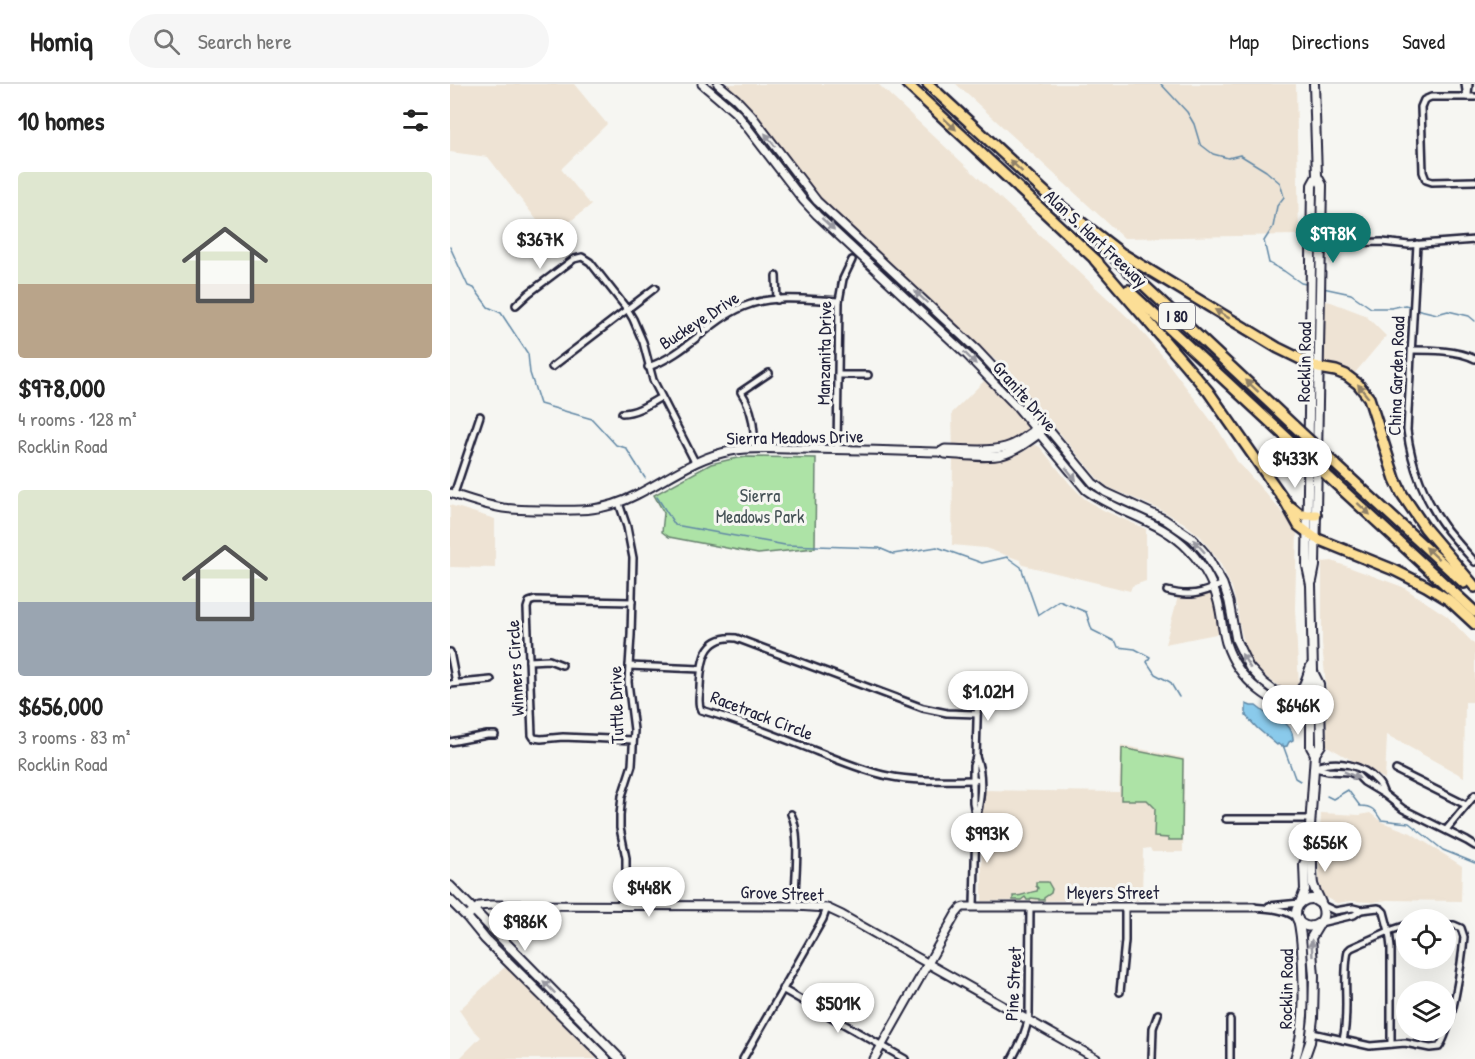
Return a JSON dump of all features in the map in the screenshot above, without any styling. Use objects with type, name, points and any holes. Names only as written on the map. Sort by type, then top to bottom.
[{"type":"highway","name":"Alan S. Hart Freeway","points":[[907,84],[1475,612]]},
{"type":"highway","name":"Alan S. Hart Freeway","points":[[928,84],[1475,593]]},
{"type":"highway","points":[[1059,205],[1121,254],[1278,348],[1314,365],[1346,375],[1358,384],[1364,390],[1373,409],[1402,494],[1425,528],[1475,587]]},
{"type":"highway","points":[[1095,260],[1208,391],[1285,501],[1299,526],[1311,535],[1426,586],[1449,600],[1475,624]]},
{"type":"highway","points":[[1285,501],[1297,513],[1312,515]]},
{"type":"main road","name":"Rocklin Road","points":[[1314,84],[1317,176],[1322,185],[1320,296],[1314,365]]},
{"type":"main road","name":"Rocklin Road","points":[[1300,903],[1305,890],[1304,864],[1308,856],[1315,768],[1315,754],[1311,747],[1313,662],[1311,585],[1315,566],[1311,535],[1314,365],[1311,244],[1312,185],[1317,176]]},
{"type":"main road","points":[[1277,693],[1293,695],[1299,693],[1313,662]]},
{"type":"main road","name":"Rocklin Road","points":[[1313,672],[1319,684],[1321,746],[1315,754]]},
{"type":"main road","points":[[1311,707],[1320,708]]},
{"type":"main road","name":"Rocklin Road","points":[[1308,856],[1312,861],[1315,891],[1322,905]]},
{"type":"main road","points":[[450,886],[620,1059]]},
{"type":"main road","points":[[1306,899],[1313,899],[1322,905],[1324,912],[1322,920],[1315,926],[1306,926],[1298,919],[1296,911],[1300,903],[1306,899]]},
{"type":"main road","points":[[450,900],[485,939],[606,1059]]},
{"type":"main road","name":"Rocklin Road","points":[[1295,1059],[1301,1037],[1303,999],[1302,934],[1298,919]]},
{"type":"main road","name":"Rocklin Road","points":[[1304,1059],[1312,1033],[1313,1018],[1314,976],[1311,940],[1320,923]]},
{"type":"main road","points":[[506,960],[514,959],[536,974]]},
{"type":"main road","points":[[1303,975],[1308,977],[1313,1018]]},
{"type":"main road","points":[[1303,999],[1309,1015],[1308,1028],[1312,1033]]},
{"type":"main road","points":[[570,1010],[580,1028],[580,1033]]},
{"type":"street","name":"Granite Drive","points":[[702,84],[737,114],[817,215],[1001,389],[1086,490],[1101,501],[1163,529],[1184,545],[1204,570],[1214,588],[1231,654],[1243,673],[1257,688],[1272,700],[1290,708],[1311,707]]},
{"type":"street","name":"Granite Drive","points":[[718,84],[752,116],[817,201],[976,349],[1025,401],[1087,477],[1105,492],[1164,519],[1192,538],[1206,554],[1223,584],[1233,632],[1243,657],[1255,674],[1277,693],[1284,698],[1311,707]]},
{"type":"street","points":[[1467,84],[1467,97]]},
{"type":"street","points":[[1475,97],[1431,97],[1422,103],[1423,172],[1426,180],[1475,182]]},
{"type":"street","points":[[1311,244],[1382,242],[1417,244],[1475,240]]},
{"type":"street","name":"China Garden Road","points":[[1417,244],[1407,430],[1409,450],[1419,480],[1438,517],[1447,531],[1475,562]]},
{"type":"street","points":[[516,305],[560,269],[579,257],[595,266],[627,309],[639,331],[648,366],[661,397],[695,462]]},
{"type":"street","name":"Manzanita Drive","points":[[837,450],[839,301],[843,279],[852,260]]},
{"type":"street","points":[[776,276],[777,300]]},
{"type":"street","points":[[552,367],[656,288]]},
{"type":"street","name":"Buckeye Drive","points":[[648,366],[675,355],[740,308],[758,302],[777,300],[839,301]]},
{"type":"street","points":[[1412,348],[1465,354],[1475,359]]},
{"type":"street","points":[[755,449],[753,418],[741,392],[769,373]]},
{"type":"street","points":[[838,375],[868,375]]},
{"type":"street","points":[[622,413],[637,410],[661,397]]},
{"type":"street","points":[[452,494],[480,416]]},
{"type":"street","name":"Sierra Meadows Drive","points":[[452,494],[488,505],[524,510],[587,510],[619,503],[695,462],[726,452],[755,449],[837,450],[940,452],[996,456],[1017,449],[1045,425]]},
{"type":"street","name":"Sierra Meadows Drive","points":[[940,452],[945,449],[995,449],[1008,446],[1037,432]]},
{"type":"street","points":[[974,449],[996,456]]},
{"type":"street","name":"Tuttle Drive","points":[[619,503],[627,527],[633,558],[628,688],[634,721],[632,765],[622,796],[620,815],[626,858],[626,905]]},
{"type":"street","points":[[1167,591],[1192,595],[1207,592],[1223,584]]},
{"type":"street","name":"Winners Circle","points":[[632,602],[531,600],[527,608],[532,735],[534,738],[633,740]]},
{"type":"street","name":"Racetrack Circle","points":[[974,780],[914,779],[870,772],[712,712],[701,710],[698,703],[703,658],[708,648],[720,639],[736,638],[923,708],[947,713],[977,714]]},
{"type":"street","points":[[450,652],[453,684],[491,680]]},
{"type":"street","points":[[530,661],[549,660],[562,665]]},
{"type":"street","points":[[629,666],[701,669]]},
{"type":"street","points":[[874,1059],[958,911],[964,907],[974,906],[976,820],[973,802],[973,766],[976,757],[978,686]]},
{"type":"street","points":[[450,742],[495,735]]},
{"type":"street","points":[[976,757],[980,766],[980,803],[976,820]]},
{"type":"street","points":[[1315,768],[1349,772],[1358,776],[1403,809],[1475,846]]},
{"type":"street","points":[[1396,770],[1466,805]]},
{"type":"street","points":[[1446,830],[1475,795]]},
{"type":"street","points":[[791,814],[796,834],[795,906]]},
{"type":"street","points":[[1226,819],[1310,819]]},
{"type":"street","name":"Meyers Street","points":[[974,906],[1252,907],[1300,903]]},
{"type":"street","name":"Grove Street","points":[[467,917],[479,906],[490,905],[827,908],[1097,1059]]},
{"type":"street","points":[[1322,905],[1335,911],[1378,908],[1386,917],[1391,948],[1391,1044]]},
{"type":"street","name":"Pine Street","points":[[1012,1059],[1022,1041],[1029,1014],[1030,907]]},
{"type":"street","points":[[1120,992],[1125,941],[1125,907]]},
{"type":"street","name":"Meyers Street","points":[[1252,907],[1284,911],[1298,919]]},
{"type":"street","points":[[743,1059],[823,919],[827,908]]},
{"type":"street","points":[[1320,923],[1354,915],[1361,910]]},
{"type":"street","points":[[1312,1033],[1370,1046],[1405,1043],[1439,1047],[1452,1010],[1464,937],[1461,928],[1456,926]]},
{"type":"street","points":[[1343,1040],[1348,951],[1396,929]]},
{"type":"street","points":[[782,989],[905,1059]]},
{"type":"street","points":[[1152,1059],[1153,1028],[1158,1014]]},
{"type":"street","points":[[1230,1020],[1230,1059]]},
{"type":"shaded area","points":[[450,84],[574,84],[607,124],[561,169],[591,205],[550,237],[488,157],[450,152]]},
{"type":"shaded area","points":[[708,84],[878,84],[1136,325],[1161,354],[1219,431],[1237,461],[1297,531],[1295,608],[1299,686],[1295,690],[1290,691],[1280,687],[1266,677],[1252,662],[1245,647],[1232,588],[1220,563],[1201,537],[1184,523],[1161,510],[1108,487],[1098,479],[1009,372],[815,205],[758,131]]},
{"type":"shaded area","points":[[956,84],[1296,84],[1299,235],[1124,238]]},
{"type":"shaded area","points":[[1315,299],[1331,302],[1365,315],[1386,336],[1354,374],[1315,361]]},
{"type":"shaded area","points":[[987,378],[1035,434],[1020,445],[999,452],[953,453],[952,413]]},
{"type":"shaded area","points":[[1036,445],[1085,499],[1103,510],[1146,529],[1146,581],[1132,586],[1130,591],[1023,565],[1020,560],[985,548],[952,545],[953,459],[1001,459]]},
{"type":"shaded area","points":[[450,505],[495,519],[495,568],[450,567]]},
{"type":"shaded area","points":[[1332,561],[1403,587],[1447,616],[1475,645],[1475,702],[1465,702],[1464,777],[1387,735],[1385,779],[1327,746],[1327,697],[1322,644],[1322,562]]},
{"type":"shaded area","points":[[1213,593],[1221,633],[1165,644],[1178,597],[1192,599]]},
{"type":"shaded area","points":[[1121,745],[1184,758],[1183,852],[1152,852],[1150,848],[1143,849],[1142,900],[982,901],[981,790],[1119,792]]},
{"type":"shaded area","points":[[1321,813],[1360,815],[1370,813],[1382,822],[1411,833],[1462,866],[1461,901],[1387,900],[1337,903],[1326,898],[1319,882]]},
{"type":"shaded area","points":[[506,966],[597,1059],[459,1059],[481,1037],[459,1010]]},
{"type":"green space","name":"Sierra Meadows Park","points":[[747,457],[816,458],[815,548],[758,554],[669,537],[662,532],[664,513],[654,495],[711,464]]},
{"type":"green space","points":[[1122,748],[1183,760],[1182,840],[1154,837],[1155,808],[1147,800],[1121,800]]},
{"type":"green space","points":[[1036,882],[1048,882],[1052,889],[1044,900],[1031,898],[1027,900],[1025,897],[1021,900],[1013,900],[1013,896],[1037,891]]},
{"type":"water","points":[[1246,704],[1256,706],[1269,716],[1277,715],[1290,729],[1293,740],[1287,746],[1277,745],[1246,716]]},
{"type":"waterway","points":[[1161,84],[1187,112],[1194,124],[1200,144],[1213,154],[1228,158],[1240,155],[1266,171],[1280,183],[1284,197],[1277,206],[1273,227],[1264,241],[1269,263],[1306,284]]},
{"type":"waterway","points":[[450,247],[468,286],[474,288],[488,307],[501,313],[528,354],[530,373],[540,404],[592,419],[616,445],[626,448],[645,478]]},
{"type":"waterway","points":[[1323,288],[1351,294],[1371,308],[1405,305],[1412,307]]},
{"type":"waterway","points":[[1416,309],[1437,314],[1448,311],[1469,316],[1475,321]]},
{"type":"waterway","points":[[657,497],[675,525],[785,545],[879,548],[893,554],[937,547],[982,563],[1007,557],[1021,567],[1038,615],[1059,601],[1086,612],[1092,630],[1116,642],[1118,647],[1135,649],[1150,657],[1147,662],[1155,674],[1170,682],[1179,697]]},
{"type":"waterway","points":[[1283,745],[1295,778],[1300,781]]},
{"type":"waterway","points":[[1327,796],[1333,799],[1348,790],[1360,806],[1373,809],[1381,820],[1409,823],[1443,850],[1475,863]]}]
